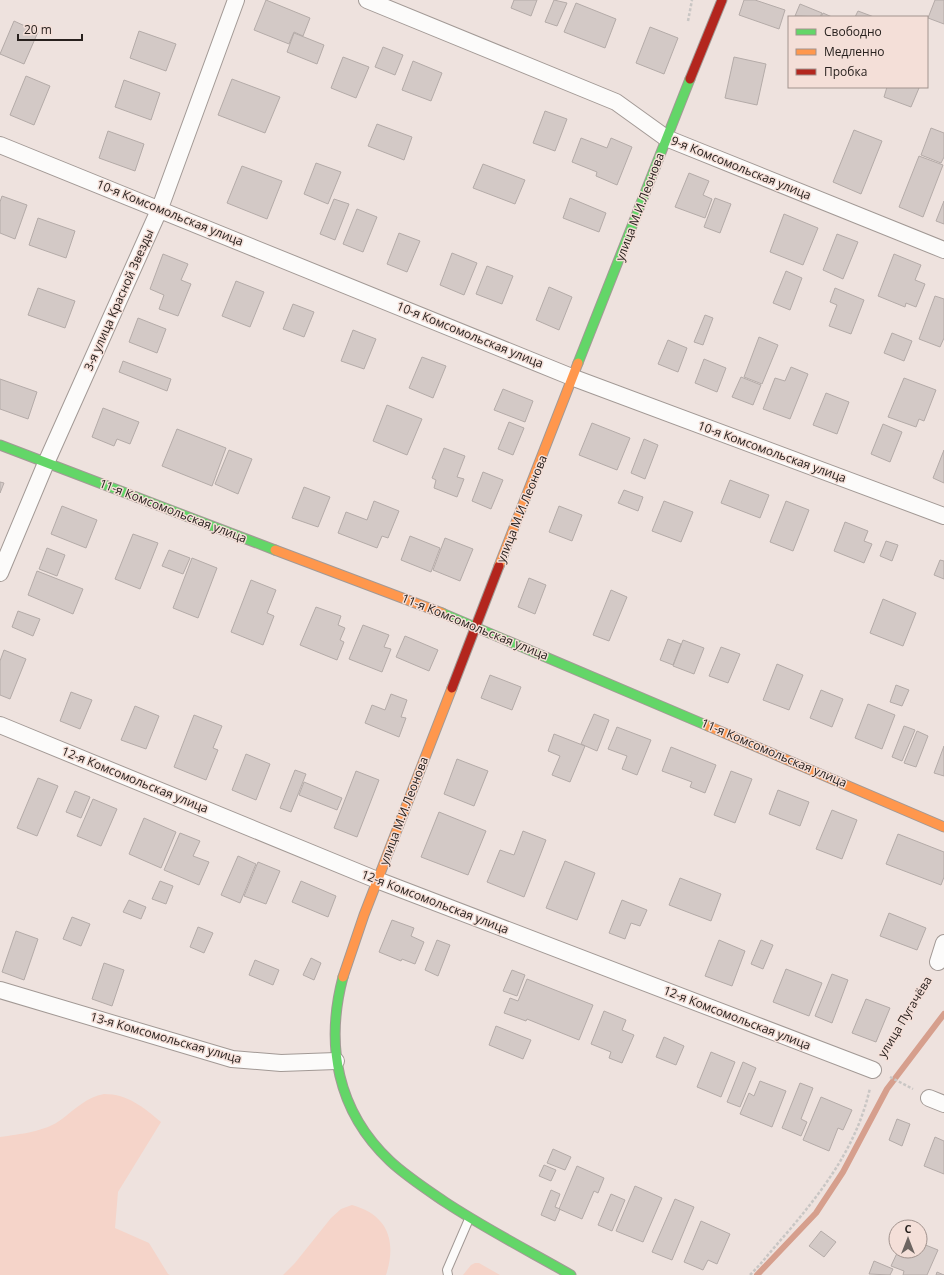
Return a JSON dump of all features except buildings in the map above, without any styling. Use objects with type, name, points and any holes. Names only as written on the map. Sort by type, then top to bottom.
[{"type":"main road","name":"улица М.И.Леонова","points":[[336,1061],[335,1022],[340,986],[353,944],[666,138],[722,0]]},
{"type":"main road","name":"11-я Комсомольская улица","points":[[0,445],[476,626],[944,826]]},
{"type":"main road","points":[[336,1061],[344,1091],[359,1125],[383,1154],[416,1182],[470,1218],[570,1275]]},
{"type":"street","name":"3-я улица Красной Звезды","points":[[0,572],[46,463],[160,208],[236,0]]},
{"type":"street","name":"9-я Комсомольская улица","points":[[367,0],[616,102],[666,138],[944,250]]},
{"type":"street","name":"10-я Комсомольская улица","points":[[0,145],[160,208],[574,378],[944,516]]},
{"type":"street","name":"12-я Комсомольская улица","points":[[0,725],[377,880],[874,1070]]},
{"type":"street","points":[[938,962],[944,943]]},
{"type":"street","name":"13-я Комсомольская улица","points":[[0,990],[232,1059],[281,1064],[336,1061]]},
{"type":"street","points":[[929,1098],[944,1104]]},
{"type":"lane","points":[[448,1275],[447,1270],[470,1218]]},
{"type":"path","name":"улица Пугачёва","points":[[750,1275],[814,1201],[841,1163],[863,1114],[874,1070],[938,962]]},
{"type":"path","points":[[888,1076],[908,1086]]},
{"type":"shaded area","points":[[104,1094],[120,1096],[135,1102],[161,1122],[118,1192],[115,1228],[149,1243],[170,1275],[0,1275],[0,1137],[32,1132],[48,1127],[92,1098]]},
{"type":"shaded area","points":[[352,1205],[364,1209],[374,1215],[387,1231],[390,1241],[390,1251],[386,1275],[283,1275],[295,1263],[331,1218],[341,1209]]},
{"type":"shaded area","points":[[479,1263],[500,1275],[463,1275],[471,1265]]},
{"type":"waterway","points":[[757,1275],[816,1213],[843,1172],[887,1089],[944,1014]]},
{"type":"traffic: fast","points":[[578,363],[690,79]]},
{"type":"traffic: fast","points":[[0,445],[275,550]]},
{"type":"traffic: fast","points":[[442,613],[708,726]]},
{"type":"traffic: fast","points":[[343,977],[335,1027],[336,1052],[340,1076],[347,1099],[358,1121],[372,1142],[396,1167],[445,1202],[492,1231],[571,1275]]},
{"type":"traffic: slow","points":[[499,566],[578,363]]},
{"type":"traffic: slow","points":[[275,550],[442,613]]},
{"type":"traffic: slow","points":[[343,977],[364,915],[452,688]]},
{"type":"traffic: slow","points":[[708,726],[944,827]]},
{"type":"traffic: jam","points":[[690,79],[722,0]]},
{"type":"traffic: jam","points":[[452,688],[499,566]]}]
